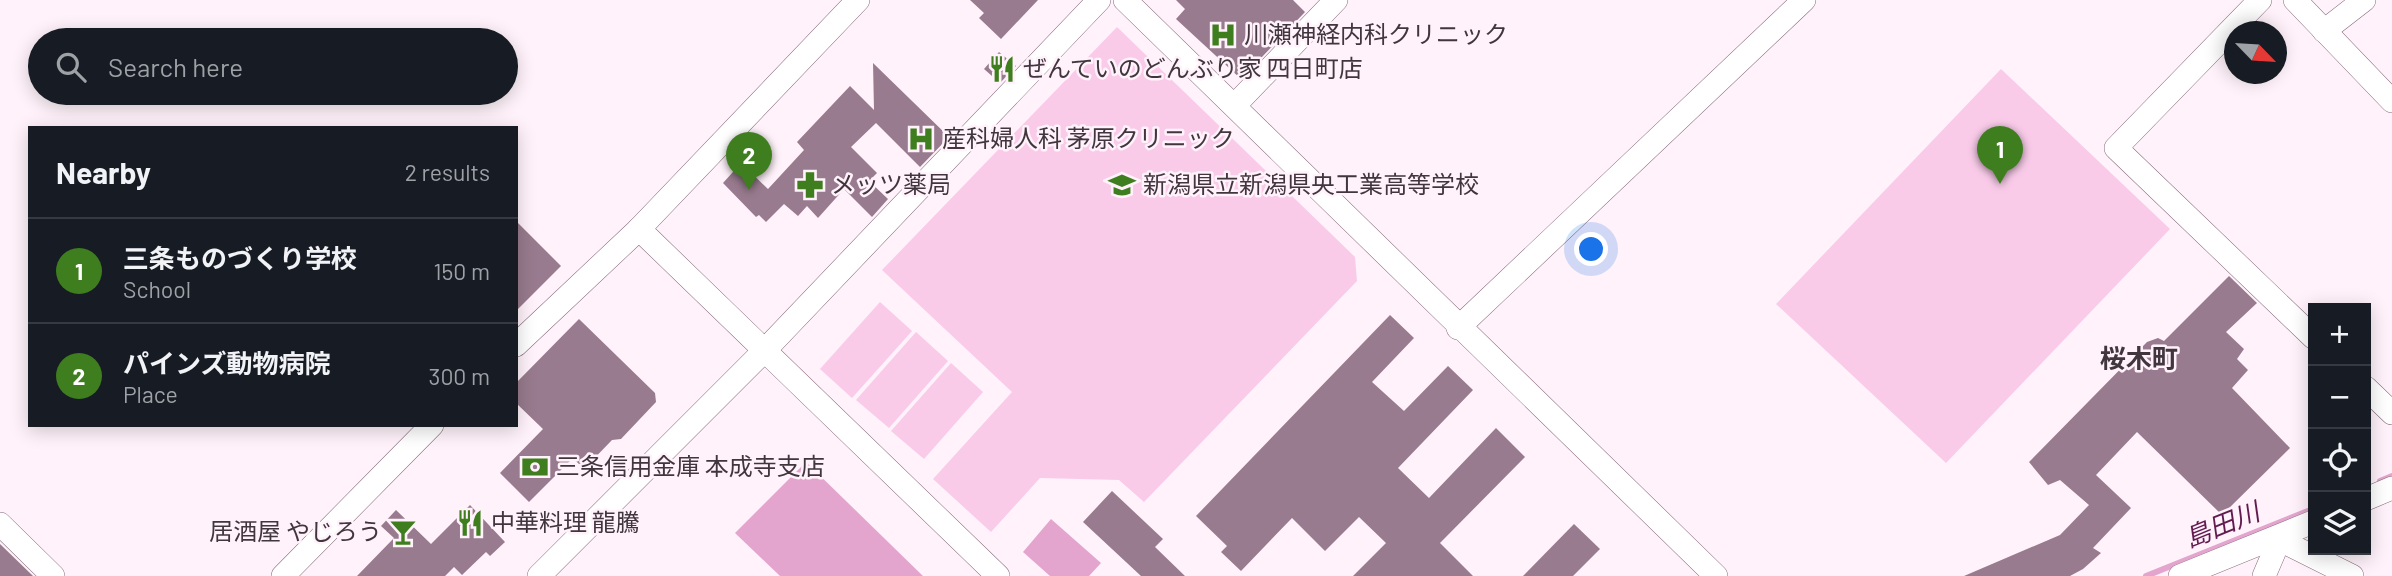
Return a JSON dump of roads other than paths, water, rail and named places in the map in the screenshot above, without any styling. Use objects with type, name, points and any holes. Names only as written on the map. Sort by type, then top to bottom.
[{"type":"street","points":[[518,343],[639,229],[858,0]]},
{"type":"street","points":[[539,576],[766,349],[1098,0]]},
{"type":"street","points":[[1125,0],[1235,105],[1458,328],[1716,576]]},
{"type":"street","points":[[1235,105],[1336,0]]},
{"type":"street","points":[[1458,328],[1804,0]]},
{"type":"street","points":[[2260,0],[2116,148],[2308,333]]},
{"type":"street","points":[[2295,0],[2392,101]]},
{"type":"street","points":[[2324,30],[2364,0]]},
{"type":"street","points":[[639,229],[998,576]]},
{"type":"street","points":[[2371,393],[2392,413]]},
{"type":"street","points":[[283,576],[430,427]]},
{"type":"street","points":[[2371,497],[2392,488]]},
{"type":"street","points":[[0,524],[53,576]]},
{"type":"street","points":[[2180,576],[2308,524]]},
{"type":"street","points":[[2264,576],[2281,536]]},
{"type":"street","points":[[2281,536],[2303,551],[2352,576]]},
{"type":"waterway","name":"島田川","points":[[2380,481],[2392,476]]},
{"type":"waterway","name":"島田川","points":[[2146,576],[2308,511]]},
{"type":"place","name":"川瀬神経内科クリニック","points":[[1223,35]]},
{"type":"place","name":"ぜんていのどんぶり家 四日町店","points":[[1002,69]]},
{"type":"place","name":"産科婦人科 茅原クリニック","points":[[921,139]]},
{"type":"place","name":"三条ものづくり学校","points":[[2000,184]]},
{"type":"place","name":"メッツ薬局","points":[[810,185]]},
{"type":"place","name":"新潟県立新潟県央工業高等学校","points":[[1122,185]]},
{"type":"place","name":"パインズ動物病院","points":[[749,190]]},
{"type":"place","name":"三条信用金庫 本成寺支店","points":[[535,467]]},
{"type":"place","name":"中華料理 龍騰","points":[[470,523]]},
{"type":"place","name":"居酒屋 やじろう","points":[[403,532]]},
{"type":"district","name":"桜木町","points":[[2139,359]]}]
